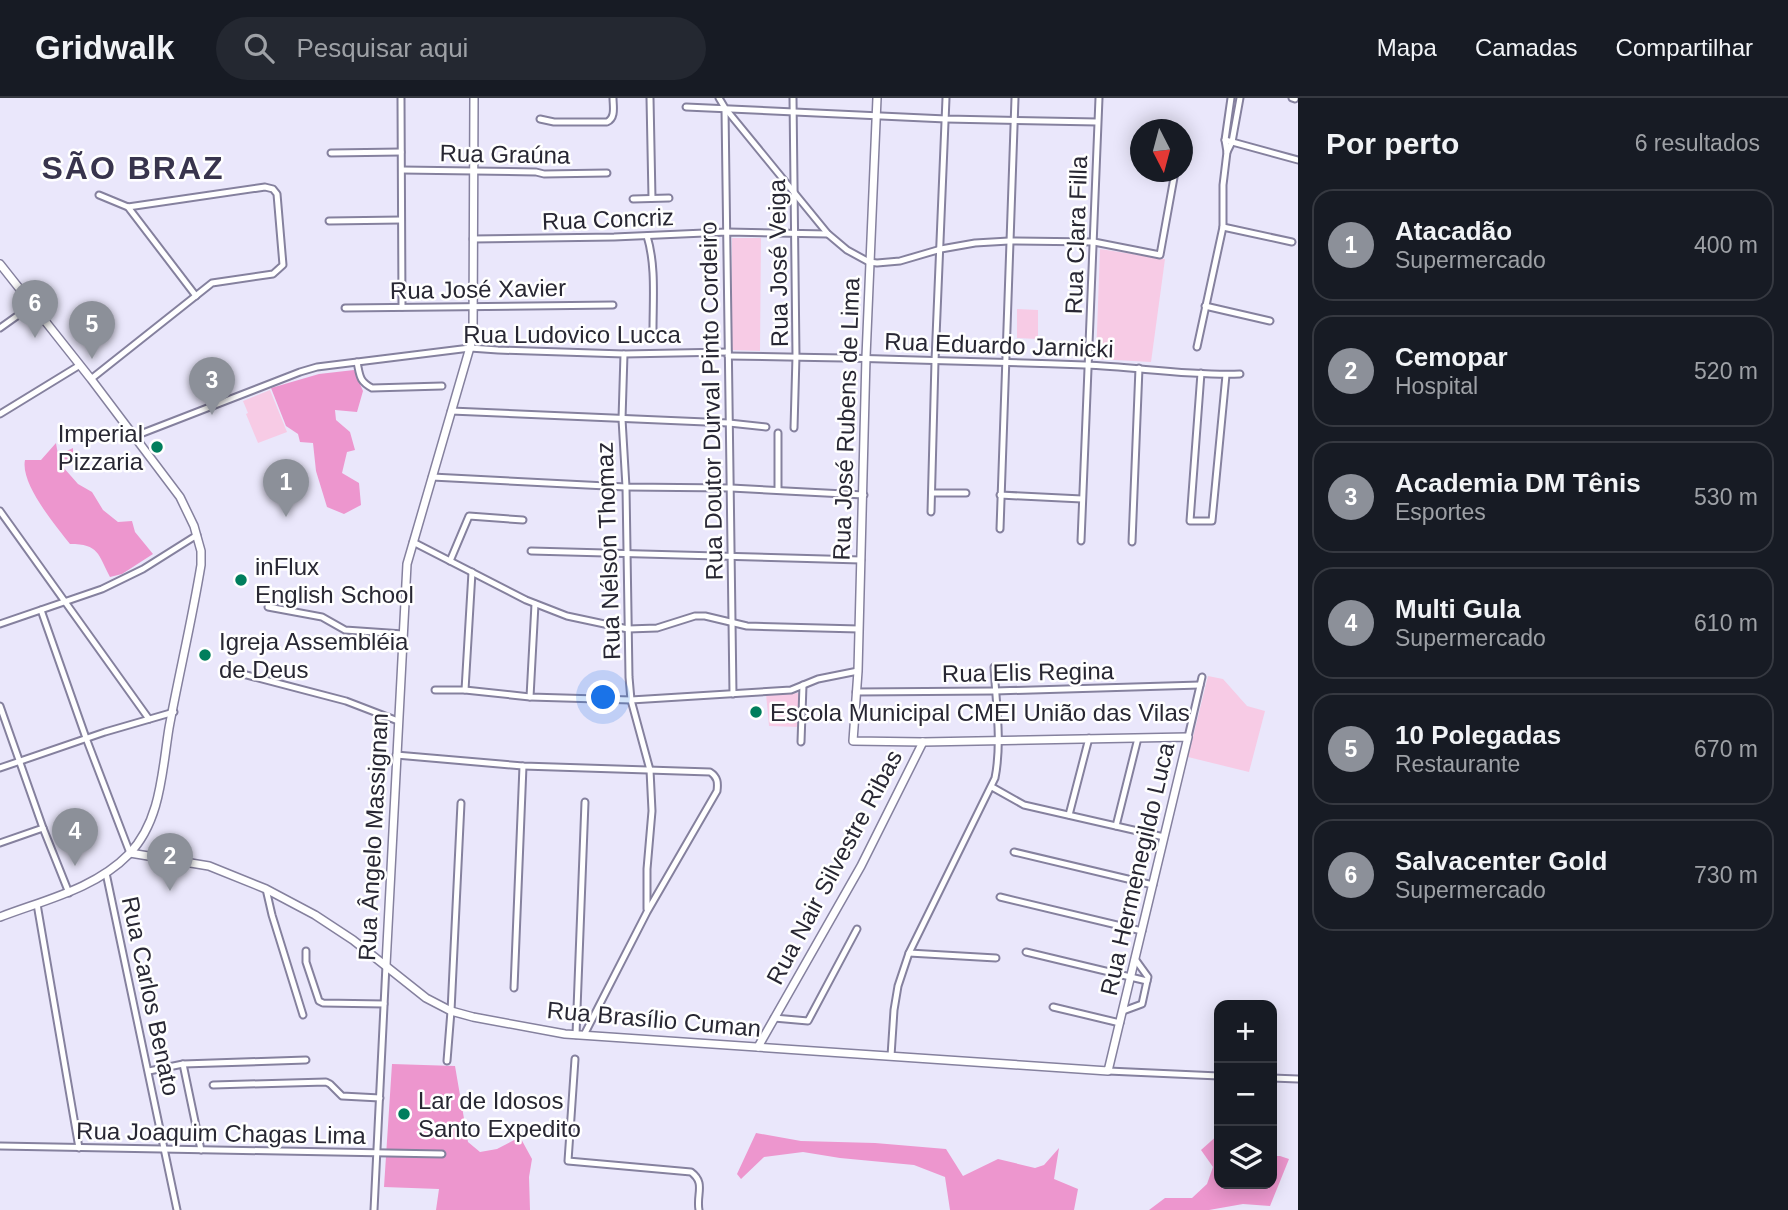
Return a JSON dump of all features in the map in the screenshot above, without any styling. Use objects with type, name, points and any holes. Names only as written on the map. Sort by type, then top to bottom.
[{"type":"street","points":[[401,98],[402,307]]},
{"type":"street","name":"Rua Ângelo Massignan","points":[[374,1210],[406,571],[412,542],[473,337],[474,98]]},
{"type":"street","points":[[540,119],[554,122],[607,122],[613,116],[613,98]]},
{"type":"street","points":[[650,98],[652,198]]},
{"type":"street","points":[[719,98],[828,234],[847,250],[869,262],[900,261],[941,249],[1009,241],[1094,242],[1160,255],[1173,182]]},
{"type":"street","name":"Rua José Veiga","points":[[793,98],[796,233],[794,428]]},
{"type":"street","name":"Rua José Rubens de Lima","points":[[877,98],[869,262],[858,671],[853,741],[923,742]]},
{"type":"street","points":[[931,512],[946,98]]},
{"type":"street","points":[[1000,529],[1015,98]]},
{"type":"street","name":"Rua Clara Filla","points":[[1081,541],[1099,98]]},
{"type":"street","points":[[1197,347],[1223,227],[1223,185],[1227,152],[1225,140],[1231,98]]},
{"type":"street","points":[[1227,152],[1232,142],[1240,98]]},
{"type":"street","points":[[686,107],[946,119],[1097,122]]},
{"type":"street","name":"Rua Doutor Durval Pinto Cordeiro","points":[[725,108],[733,694]]},
{"type":"street","points":[[1229,112],[1237,113]]},
{"type":"street","points":[[1225,140],[1298,160]]},
{"type":"street","points":[[331,153],[401,152]]},
{"type":"street","name":"Rua Graúna","points":[[402,170],[607,173]]},
{"type":"street","points":[[91,379],[212,283],[273,274],[283,265],[277,194],[273,189],[265,187],[128,207]]},
{"type":"street","points":[[99,195],[128,207],[196,296]]},
{"type":"street","points":[[633,199],[668,198]]},
{"type":"street","points":[[329,221],[401,220]]},
{"type":"street","points":[[1223,227],[1292,242]]},
{"type":"street","name":"Rua Concriz","points":[[473,239],[727,232],[828,234]]},
{"type":"street","points":[[647,236],[652,266],[653,330]]},
{"type":"street","points":[[0,264],[180,497],[189,513],[201,551],[201,565],[162,778],[143,836],[130,853],[106,873],[69,893],[0,916]]},
{"type":"street","name":"Rua José Xavier","points":[[345,308],[613,305]]},
{"type":"street","points":[[0,328],[31,306]]},
{"type":"street","points":[[1205,306],[1270,321]]},
{"type":"street","name":"Rua Ludovico Lucca","points":[[135,436],[317,367],[470,348],[624,354],[728,354]]},
{"type":"street","name":"Rua Nélson Thomaz","points":[[624,354],[622,419],[631,700],[650,770],[652,811],[647,869],[647,912]]},
{"type":"street","name":"Rua Eduardo Jarnicki","points":[[728,354],[1089,365],[1240,374]]},
{"type":"street","points":[[357,362],[361,379],[372,388],[442,386]]},
{"type":"street","points":[[0,414],[80,365]]},
{"type":"street","points":[[1132,542],[1139,368]]},
{"type":"street","points":[[1201,373],[1190,520],[1212,521],[1226,374]]},
{"type":"street","points":[[451,411],[766,427]]},
{"type":"street","points":[[778,433],[778,490]]},
{"type":"street","points":[[432,478],[626,488],[731,488],[864,495]]},
{"type":"street","points":[[932,493],[966,494]]},
{"type":"street","points":[[1000,495],[1082,499]]},
{"type":"street","points":[[0,511],[149,719]]},
{"type":"street","points":[[450,561],[469,516],[523,520]]},
{"type":"street","points":[[0,624],[102,589],[143,569],[197,535]]},
{"type":"street","points":[[412,542],[536,604],[568,616],[628,629],[657,628],[705,616],[747,626],[859,629]]},
{"type":"street","points":[[531,551],[861,560]]},
{"type":"street","points":[[465,691],[472,572]]},
{"type":"street","points":[[530,697],[536,604]]},
{"type":"street","points":[[268,607],[322,617],[345,630],[403,634]]},
{"type":"street","points":[[41,610],[130,853]]},
{"type":"street","points":[[891,1056],[898,986],[909,953],[992,787],[997,767],[998,739],[994,667]]},
{"type":"street","points":[[235,671],[346,701],[398,721]]},
{"type":"street","points":[[435,690],[530,697],[631,700],[791,690],[818,680],[858,671]]},
{"type":"street","name":"Rua Hermenegildo Luca","points":[[1108,1071],[1202,677]]},
{"type":"street","points":[[801,742],[803,685]]},
{"type":"street","name":"Rua Elis Regina","points":[[856,692],[1200,685]]},
{"type":"street","points":[[0,706],[69,893]]},
{"type":"street","points":[[0,768],[86,738],[174,712]]},
{"type":"street","points":[[923,742],[1188,737]]},
{"type":"street","points":[[1069,815],[1089,738]]},
{"type":"street","points":[[1116,826],[1138,738]]},
{"type":"street","name":"Rua Nair Silvestre Ribas","points":[[758,1047],[861,866],[923,742]]},
{"type":"street","points":[[396,755],[523,766],[710,772],[716,776],[717,792],[580,1035]]},
{"type":"street","points":[[514,988],[523,766]]},
{"type":"street","points":[[992,787],[1024,805],[1164,837]]},
{"type":"street","points":[[580,1035],[585,802]]},
{"type":"street","points":[[447,1061],[461,803]]},
{"type":"street","points":[[0,843],[43,828]]},
{"type":"street","points":[[1014,852],[1153,885]]},
{"type":"street","name":"Rua Brasílio Cuman","points":[[130,853],[209,866],[266,889],[336,928],[426,998],[451,1011],[543,1031],[1108,1071],[1214,1076]]},
{"type":"street","name":"Rua Carlos Benato","points":[[106,873],[177,1210]]},
{"type":"street","points":[[266,889],[303,1014]]},
{"type":"street","points":[[1000,897],[1142,931]]},
{"type":"street","points":[[37,904],[79,1147]]},
{"type":"street","points":[[775,1018],[808,1021],[857,929]]},
{"type":"street","points":[[306,951],[306,962],[319,1001],[384,1004]]},
{"type":"street","points":[[1026,952],[1147,981]]},
{"type":"street","points":[[909,953],[996,958]]},
{"type":"street","points":[[1123,1011],[1142,1004],[1148,977],[1135,959]]},
{"type":"street","points":[[1053,1007],[1120,1023]]},
{"type":"street","points":[[575,1059],[568,1161],[691,1172],[700,1181],[699,1210]]},
{"type":"street","points":[[149,1071],[183,1064],[306,1060]]},
{"type":"street","points":[[183,1064],[201,1150]]},
{"type":"street","points":[[1277,1078],[1298,1079]]},
{"type":"street","points":[[213,1085],[326,1082],[341,1096],[380,1098]]},
{"type":"street","name":"Rua Joaquim Chagas Lima","points":[[0,1146],[442,1154]]},
{"type":"shaded area","points":[[732,238],[761,238],[760,351],[731,350]]},
{"type":"shaded area","points":[[1100,249],[1165,259],[1151,362],[1096,359]]},
{"type":"shaded area","points":[[1017,309],[1038,310],[1038,339],[1017,338]]},
{"type":"shaded area","points":[[354,370],[363,391],[357,412],[335,410],[336,420],[350,432],[355,450],[347,452],[342,473],[359,483],[361,505],[344,514],[327,507],[316,471],[313,443],[300,442],[298,434],[286,426],[271,388],[319,374]]},
{"type":"shaded area","points":[[270,390],[287,432],[258,443],[243,401]]},
{"type":"shaded area","points":[[56,443],[58,455],[73,448],[73,460],[63,467],[78,484],[92,492],[103,510],[118,522],[132,521],[135,532],[153,554],[122,574],[110,577],[100,556],[92,548],[70,544],[40,504],[25,470],[25,460],[41,460]]},
{"type":"shaded area","points":[[1208,676],[1223,679],[1247,706],[1265,711],[1249,772],[1188,757]]},
{"type":"shaded area","points":[[801,693],[800,727],[769,726],[766,694]]},
{"type":"shaded area","points":[[392,1064],[455,1066],[468,1142],[480,1152],[497,1149],[520,1137],[532,1159],[529,1177],[530,1210],[436,1210],[439,1189],[384,1187]]},
{"type":"shaded area","points":[[756,1133],[801,1141],[946,1149],[963,1176],[998,1159],[1035,1168],[1044,1165],[1059,1148],[1054,1179],[1078,1189],[1074,1210],[950,1210],[945,1177],[914,1165],[803,1152],[764,1157],[741,1179],[737,1174]]},
{"type":"shaded area","points":[[1214,1138],[1214,1189],[1277,1189],[1270,1206],[1243,1204],[1209,1210],[1149,1210],[1165,1198],[1192,1198],[1207,1184],[1213,1167],[1201,1150]]},
{"type":"shaded area","points":[[1277,1156],[1289,1159],[1277,1189]]},
{"type":"place","name":"Salvacenter Gold","points":[[35,338]]},
{"type":"place","name":"10 Polegadas","points":[[92,359]]},
{"type":"place","name":"Academia DM Tênis","points":[[212,415]]},
{"type":"place","name":"Imperial Pizzaria","points":[[157,447]]},
{"type":"place","name":"Atacadão","points":[[286,517]]},
{"type":"place","name":"inFlux English School","points":[[241,580]]},
{"type":"place","name":"Igreja Assembléia de Deus","points":[[205,655]]},
{"type":"place","name":"Escola Municipal CMEI União das Vilas","points":[[756,712]]},
{"type":"place","name":"Multi Gula","points":[[75,866]]},
{"type":"place","name":"Cemopar","points":[[170,891]]},
{"type":"place","name":"Lar de Idosos Santo Expedito","points":[[404,1114]]},
{"type":"district","name":"SÃO BRAZ","points":[[133,168]]}]
